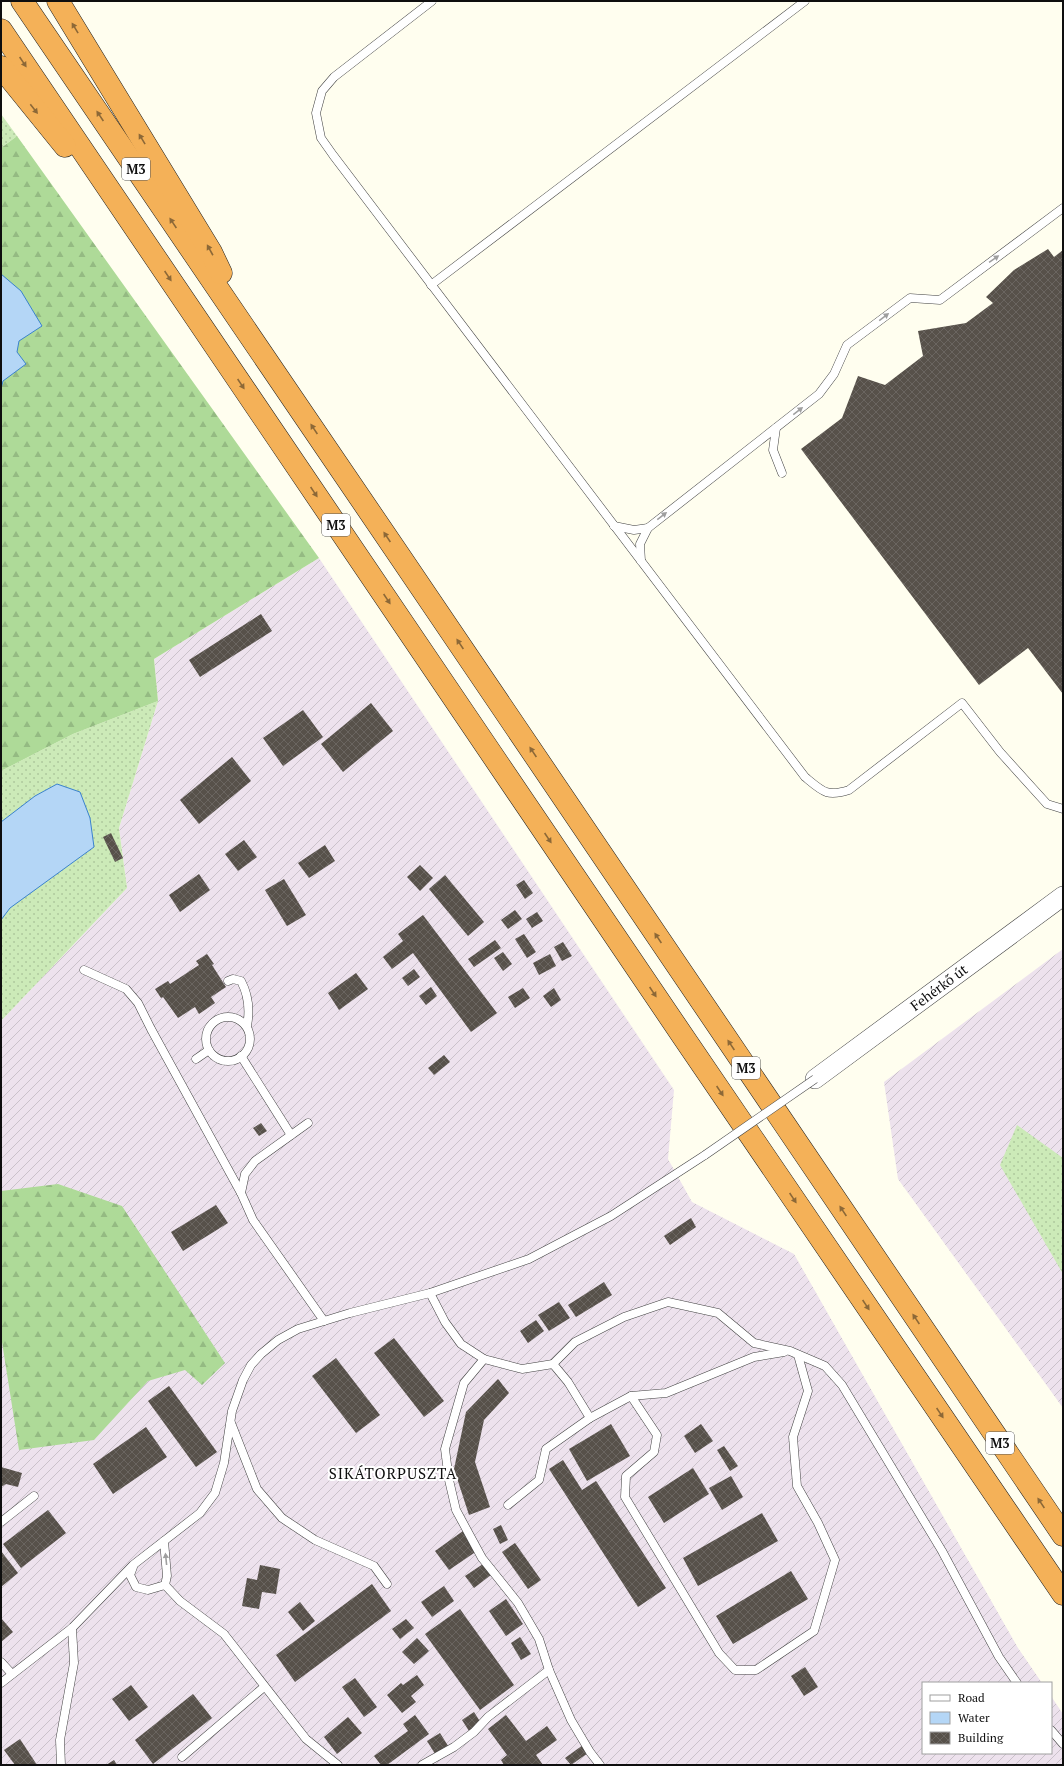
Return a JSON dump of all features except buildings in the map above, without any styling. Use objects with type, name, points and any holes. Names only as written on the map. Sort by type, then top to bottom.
[{"type":"highway","name":"M3","points":[[22,1],[1063,1535]]},
{"type":"highway","points":[[58,1],[211,252],[250,336]]},
{"type":"highway","name":"M3","points":[[1,30],[1063,1594]]},
{"type":"highway","points":[[1,67],[146,244]]},
{"type":"street","name":"Fehérkő út","points":[[815,1079],[1063,896]]},
{"type":"lane","points":[[432,1],[334,77],[322,91],[316,113],[321,138],[332,155],[805,777],[819,789],[834,794],[849,790],[962,703],[1000,752],[1047,804],[1063,809]]},
{"type":"lane","points":[[431,285],[805,1]]},
{"type":"lane","points":[[641,562],[640,544],[648,528],[819,394],[834,374],[847,345],[910,298],[940,300],[1063,208]]},
{"type":"lane","points":[[776,428],[773,450],[782,473]]},
{"type":"lane","points":[[614,526],[634,530],[648,528]]},
{"type":"lane","points":[[84,970],[126,989],[138,1002],[151,1029],[242,1193],[253,1220],[324,1321]]},
{"type":"lane","points":[[228,981],[233,979],[241,981],[247,991],[250,1012],[247,1026],[250,1039],[247,1051],[237,1059],[224,1061],[213,1056],[206,1045],[206,1032],[213,1021],[225,1016],[237,1018],[247,1026]]},
{"type":"lane","points":[[196,1059],[209,1050]]},
{"type":"lane","points":[[241,1056],[291,1135]]},
{"type":"lane","points":[[1,1683],[72,1628],[133,1565],[200,1514],[215,1493],[224,1463],[230,1422],[236,1396],[243,1380],[251,1365],[261,1354],[278,1340],[298,1329],[430,1293],[504,1268],[550,1248],[611,1216],[705,1155],[815,1079]]},
{"type":"lane","points":[[242,1193],[245,1174],[255,1161],[308,1123]]},
{"type":"lane","points":[[430,1293],[445,1322],[461,1344],[484,1359],[522,1369],[553,1364],[575,1342],[624,1317],[668,1302],[718,1313],[754,1343],[790,1351],[825,1366],[842,1385],[942,1551],[999,1657],[1016,1682]]},
{"type":"lane","points":[[508,1505],[539,1480],[546,1449],[590,1418],[631,1396],[666,1393],[754,1357],[790,1351]]},
{"type":"lane","points":[[631,1396],[657,1434],[654,1452],[626,1476],[626,1497],[719,1653],[735,1670],[756,1670],[814,1631],[835,1560],[818,1523],[797,1486],[793,1436],[808,1391],[798,1355]]},
{"type":"lane","points":[[484,1359],[464,1383],[445,1449],[449,1480],[456,1510],[482,1558],[518,1603],[539,1639],[549,1670],[571,1720],[590,1752],[600,1765]]},
{"type":"lane","points":[[553,1364],[568,1382],[590,1418]]},
{"type":"lane","points":[[230,1422],[257,1488],[282,1518],[315,1540],[374,1566],[387,1584]]},
{"type":"lane","points":[[1,1522],[34,1496]]},
{"type":"lane","points":[[164,1541],[167,1576],[165,1585]]},
{"type":"lane","points":[[133,1565],[130,1576],[136,1587],[148,1590],[165,1585]]},
{"type":"lane","points":[[165,1585],[180,1601],[224,1634],[241,1654],[264,1688],[306,1738],[338,1765]]},
{"type":"lane","points":[[61,1765],[60,1740],[74,1662],[72,1628]]},
{"type":"lane","points":[[1,1662],[12,1674]]},
{"type":"lane","points":[[422,1765],[454,1748],[474,1732],[488,1717],[549,1670]]},
{"type":"lane","points":[[182,1757],[264,1688]]},
{"type":"lane","points":[[1052,1731],[1063,1744]]},
{"type":"shaded area","points":[[319,558],[674,1090],[668,1159],[692,1202],[794,1254],[1018,1648],[1041,1682],[922,1682],[922,1754],[1052,1754],[1052,1698],[1063,1714],[1063,1765],[1,1765],[1,1021],[127,888],[119,828],[158,701],[154,659]]},
{"type":"shaded area","points":[[1063,949],[1063,1408],[898,1179],[884,1082]]},
{"type":"green space","points":[[1,114],[17,136],[1,148]]},
{"type":"green space","points":[[17,136],[319,558],[154,659],[158,701],[73,734],[1,771],[1,148]]},
{"type":"green space","points":[[158,701],[119,828],[127,888],[1,1021],[1,771],[73,734]]},
{"type":"green space","points":[[1017,1125],[1063,1158],[1063,1274],[1000,1165]]},
{"type":"green space","points":[[58,1184],[122,1206],[225,1363],[202,1385],[185,1370],[148,1381],[94,1440],[19,1450],[1,1336],[1,1191]]},
{"type":"water","points":[[1,274],[21,291],[42,326],[19,341],[17,352],[26,364],[3,381],[1,389]]},
{"type":"water","points":[[57,784],[80,792],[90,818],[94,847],[10,908],[1,920],[1,822],[35,796]]},
{"type":"district","name":"SIKÁTORPUSZTA","points":[[393,1474]]}]
